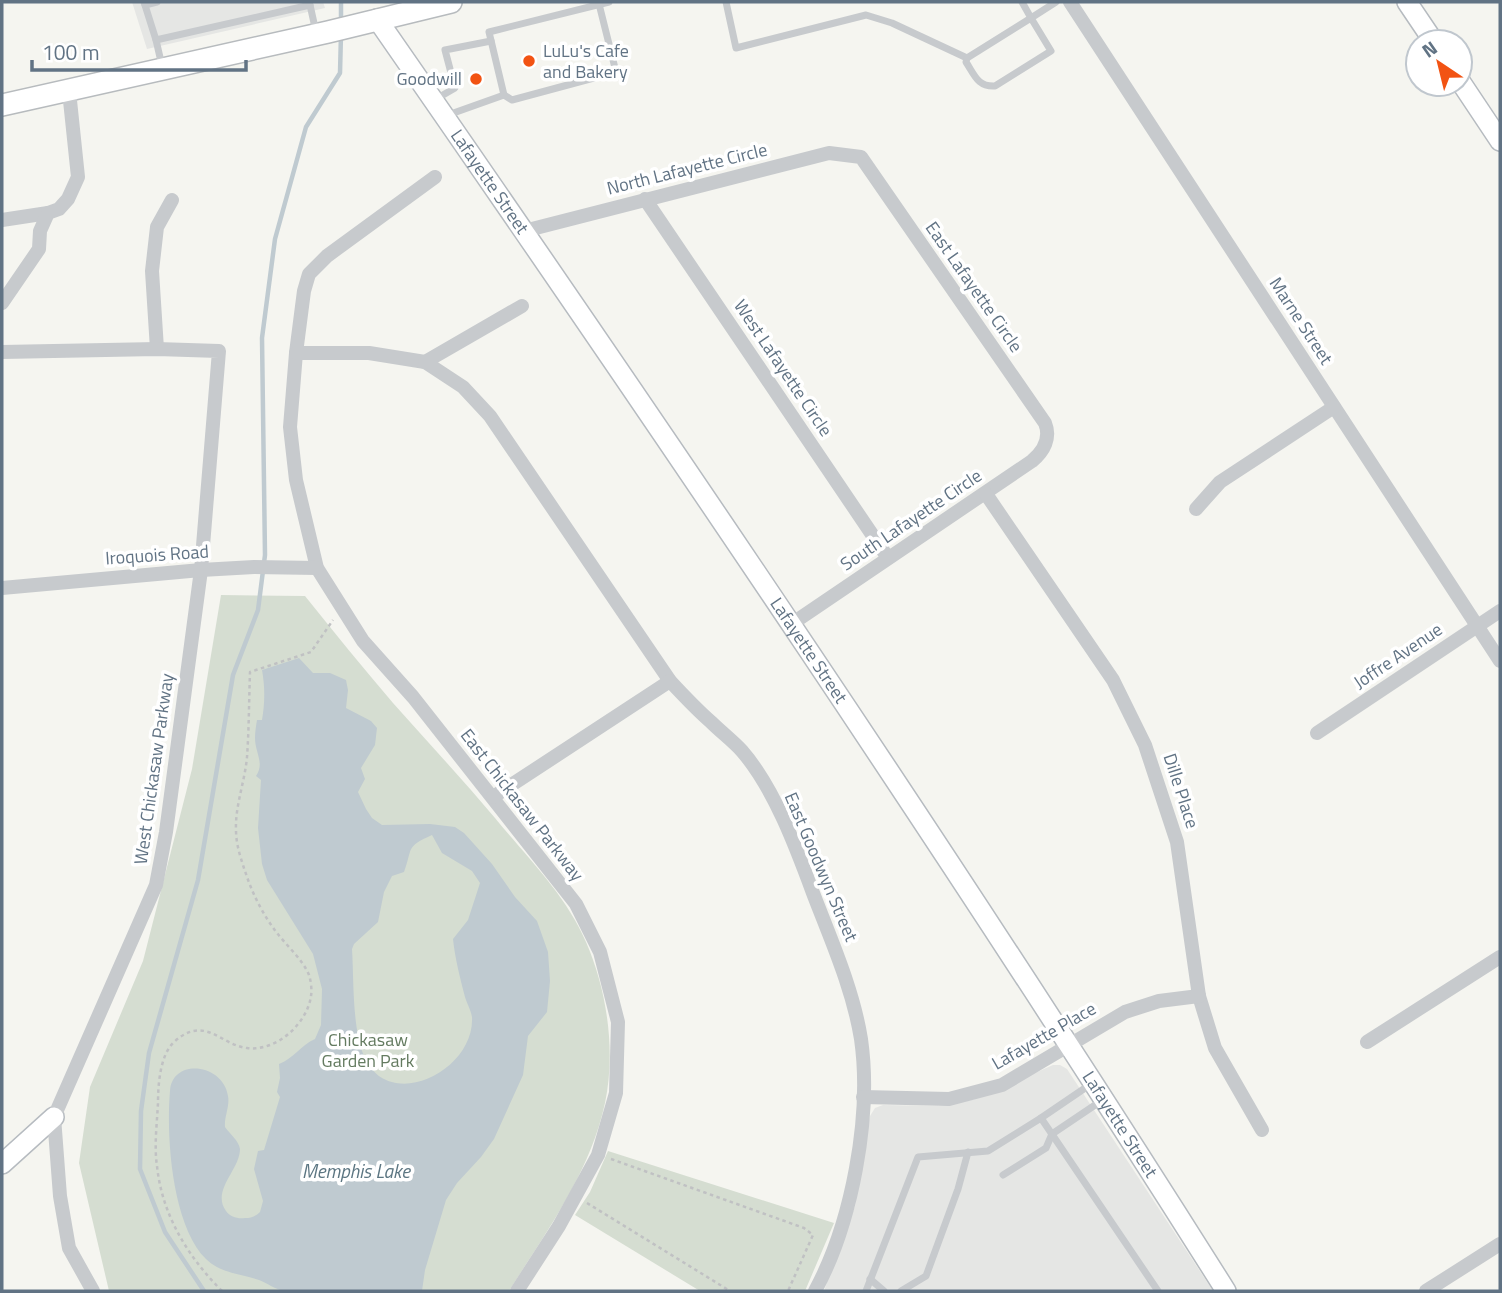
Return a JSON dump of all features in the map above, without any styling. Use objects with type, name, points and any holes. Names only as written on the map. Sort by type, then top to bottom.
[{"type":"main road","points":[[2,105],[451,2]]},
{"type":"street","name":"Marne Street","points":[[1070,2],[1500,662]]},
{"type":"street","points":[[1407,2],[1425,28]]},
{"type":"street","name":"Lafayette Street","points":[[377,19],[790,625],[1069,1044],[1226,1291]]},
{"type":"street","points":[[2,219],[48,213],[59,209],[68,199],[78,177],[69,91]]},
{"type":"street","points":[[1472,98],[1500,141]]},
{"type":"street","name":"North Lafayette Circle","points":[[524,231],[829,153],[861,157]]},
{"type":"street","name":"East Lafayette Circle","points":[[861,157],[1045,423],[1047,441]]},
{"type":"street","name":"East Chickasaw Parkway","points":[[435,177],[327,256],[309,274],[304,291],[296,353],[290,427],[296,480],[317,568],[341,609],[363,641],[413,697],[576,905],[600,952],[618,1022],[616,1093],[598,1155],[517,1291]]},
{"type":"street","name":"West Lafayette Circle","points":[[645,199],[888,558]]},
{"type":"street","points":[[2,352],[157,349],[152,271],[157,227],[172,200]]},
{"type":"street","points":[[2,303],[40,249],[40,231],[48,213]]},
{"type":"street","points":[[296,353],[369,353],[425,362],[522,306]]},
{"type":"street","name":"West Chickasaw Parkway","points":[[93,1291],[69,1248],[60,1196],[54,1117],[156,885],[166,832],[201,570],[219,351],[157,349]]},
{"type":"street","name":"East Goodwyn Street","points":[[425,362],[463,387],[490,416],[670,681],[742,751],[779,808],[847,984],[861,1039],[863,1097],[858,1154],[850,1195],[832,1255],[815,1291]]},
{"type":"street","points":[[1196,509],[1220,482],[1334,407]]},
{"type":"street","name":"South Lafayette Circle","points":[[790,625],[986,494],[1040,455],[1047,441]]},
{"type":"street","name":"Dille Place","points":[[986,494],[1113,680],[1146,745],[1177,842],[1199,996],[1215,1048],[1262,1130]]},
{"type":"street","name":"Iroquois Road","points":[[2,588],[201,570],[317,568]]},
{"type":"street","name":"Joffre Avenue","points":[[1317,733],[1500,611]]},
{"type":"street","points":[[493,797],[670,681]]},
{"type":"street","points":[[1367,1042],[1500,957]]},
{"type":"street","name":"Lafayette Place","points":[[863,1097],[949,1099],[1002,1085],[1125,1012],[1159,1001],[1199,996]]},
{"type":"street","points":[[2,1164],[54,1117]]},
{"type":"street","points":[[1426,1291],[1500,1244]]},
{"type":"lane","points":[[157,2],[145,4],[163,69]]},
{"type":"lane","points":[[439,109],[455,88],[446,50],[609,2]]},
{"type":"lane","points":[[726,2],[736,48],[866,15],[892,23],[967,58]]},
{"type":"lane","points":[[967,58],[966,62],[979,83],[995,86],[1051,51],[1022,2]]},
{"type":"lane","points":[[967,58],[1056,2]]},
{"type":"lane","points":[[156,40],[309,3],[322,33]]},
{"type":"lane","points":[[439,109],[504,95],[512,100],[616,72],[599,5]]},
{"type":"lane","points":[[490,37],[504,95]]},
{"type":"lane","points":[[866,1291],[918,1157],[988,1151],[1041,1118],[1099,1090]]},
{"type":"lane","points":[[1003,1175],[1046,1148],[1052,1134],[1099,1090]]},
{"type":"lane","points":[[1041,1118],[1158,1291]]},
{"type":"lane","points":[[901,1291],[926,1276],[958,1189],[968,1153]]},
{"type":"lane","points":[[870,1279],[884,1291]]},
{"type":"path","points":[[222,1291],[190,1254],[171,1219],[162,1193],[157,1165],[158,1088],[164,1061],[173,1043],[189,1033],[204,1030],[218,1034],[233,1045],[249,1049],[285,1037],[299,1025],[309,1009],[312,992],[309,975],[261,907],[248,878],[235,830],[247,759],[250,672],[311,652],[341,609]]},
{"type":"path","points":[[598,1155],[804,1228],[813,1235],[788,1291]]},
{"type":"path","points":[[576,1196],[730,1291]]},
{"type":"shaded area","points":[[132,2],[323,2],[325,8],[147,49]]},
{"type":"shaded area","points":[[1053,1065],[1067,1069],[1213,1291],[824,1291],[855,1206],[866,1132],[875,1108],[883,1105],[940,1106],[975,1099]]},
{"type":"green space","name":"Chickasaw Garden Park","points":[[221,595],[305,596],[393,703],[545,877],[568,908],[586,942],[599,980],[608,1021],[610,1063],[605,1103],[589,1154],[578,1178],[509,1291],[109,1291],[79,1163],[90,1087],[143,961],[192,769]]},
{"type":"green space","points":[[608,1151],[834,1223],[805,1291],[700,1291],[575,1215],[590,1192]]},
{"type":"water","name":"Memphis Lake","points":[[299,658],[313,673],[330,673],[346,680],[346,708],[371,721],[377,728],[375,745],[361,768],[365,779],[358,792],[372,818],[382,825],[430,824],[455,827],[464,833],[537,921],[548,952],[550,981],[547,1012],[528,1036],[523,1075],[494,1139],[446,1200],[425,1270],[422,1291],[287,1292],[224,1270],[206,1259],[195,1244],[185,1225],[179,1203],[169,1132],[170,1091],[173,1080],[188,1069],[198,1069],[208,1071],[224,1085],[228,1096],[225,1127],[240,1149],[236,1165],[224,1188],[222,1203],[232,1216],[253,1216],[260,1212],[263,1201],[254,1169],[258,1151],[264,1150],[280,1097],[277,1092],[279,1064],[315,1039],[321,1025],[322,989],[313,954],[267,880],[262,864],[258,828],[261,780],[256,776],[260,762],[255,738],[257,720],[262,720],[264,707],[262,670]],"holes":[[[432,835],[442,853],[472,871],[480,883],[468,920],[453,939],[461,983],[472,1017],[469,1037],[460,1054],[445,1068],[428,1078],[410,1083],[391,1082],[376,1073],[360,1045],[355,1018],[352,949],[378,922],[384,892],[392,876],[404,872],[414,846]]]},
{"type":"waterway","points":[[341,2],[341,22]]},
{"type":"waterway","points":[[204,1291],[165,1232],[140,1169],[141,1111],[149,1053],[198,880],[233,675],[258,610],[265,555],[262,338],[275,239],[306,127],[340,73],[341,34]]},
{"type":"place","name":"LuLu's Cafe and Bakery","points":[[529,61]]},
{"type":"place","name":"Goodwill","points":[[476,79]]}]
